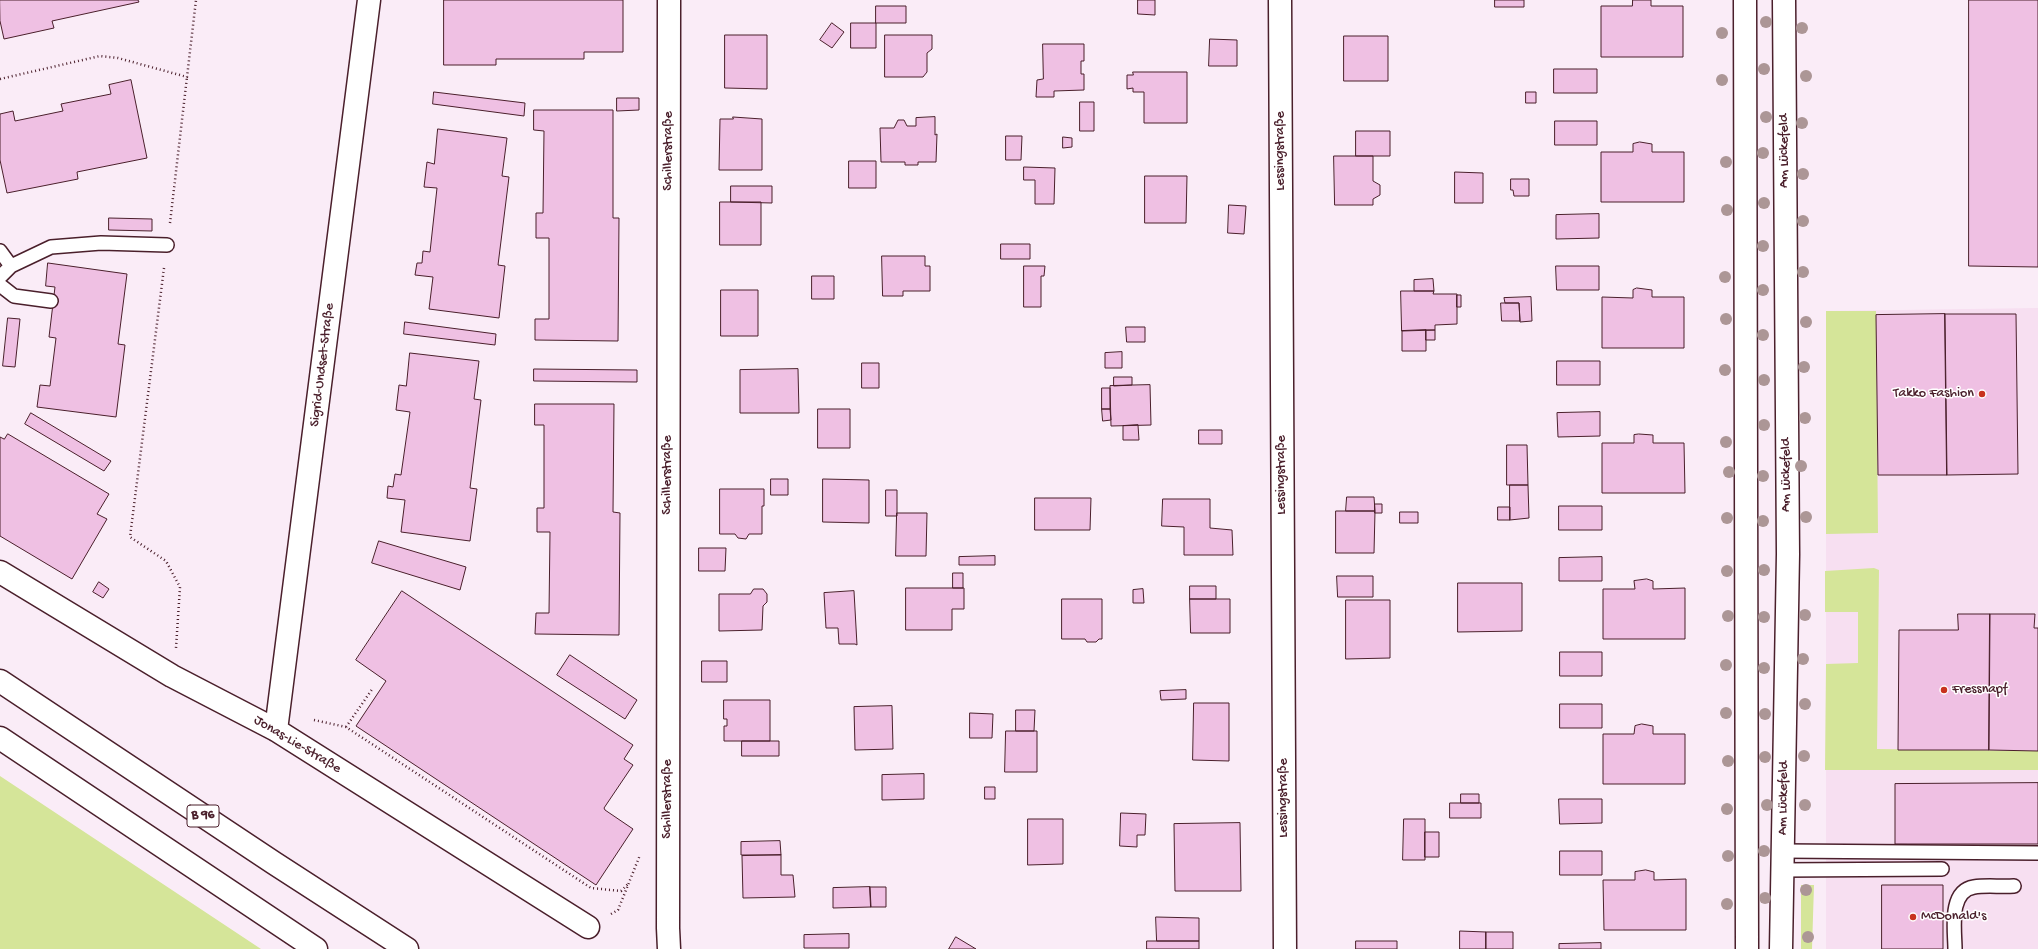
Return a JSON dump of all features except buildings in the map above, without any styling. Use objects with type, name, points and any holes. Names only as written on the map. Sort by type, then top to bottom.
[{"type":"main road","name":"Sigrid-Undset-Straße","points":[[277,721],[369,0]]},
{"type":"main road","name":"Schillerstraße","points":[[669,0],[669,949]]},
{"type":"main road","name":"Lessingstraße","points":[[1280,0],[1285,949]]},
{"type":"main road","points":[[1745,0],[1747,949]]},
{"type":"main road","name":"Am Lückefeld","points":[[1781,949],[1788,554],[1784,0]]},
{"type":"main road","name":"Jonas-Lie-Straße","points":[[0,572],[172,676],[277,721],[588,927]]},
{"type":"main road","name":"B 96","points":[[0,681],[274,864],[408,949]]},
{"type":"main road","points":[[0,738],[316,949]]},
{"type":"lane","points":[[0,277],[11,266],[51,247],[101,243],[167,245]]},
{"type":"lane","points":[[0,251],[11,266]]},
{"type":"lane","points":[[0,285],[14,296],[51,301]]},
{"type":"lane","points":[[1783,860],[2038,853]]},
{"type":"lane","points":[[1783,860],[1942,869]]},
{"type":"lane","points":[[1955,949],[1956,905],[1961,893],[1973,887],[2014,886]]},
{"type":"path","points":[[172,676],[178,633],[180,587],[166,562],[130,537],[196,0]]},
{"type":"path","points":[[0,79],[100,56],[118,58],[186,77]]},
{"type":"path","points":[[346,727],[373,688]]},
{"type":"path","points":[[277,721],[346,727],[591,888],[621,891],[629,883]]},
{"type":"path","points":[[588,927],[618,910],[645,843],[668,840]]},
{"type":"shaded area","points":[[2038,308],[2038,949],[1826,949],[1826,311]]},
{"type":"green space","points":[[1826,311],[1876,311],[1878,533],[1826,534]]},
{"type":"green space","points":[[1874,568],[1879,570],[1877,749],[2038,751],[2038,770],[1825,770],[1826,664],[1858,663],[1858,612],[1825,612],[1825,571]]},
{"type":"green space","points":[[0,776],[261,949],[0,949]]},
{"type":"green space","points":[[1801,885],[1814,885],[1812,949],[1801,949]]},
{"type":"place","name":"Takko Fashion","points":[[1982,394]]},
{"type":"place","name":"Fressnapf","points":[[1944,690]]},
{"type":"place","name":"McDonald's","points":[[1913,917]]}]
